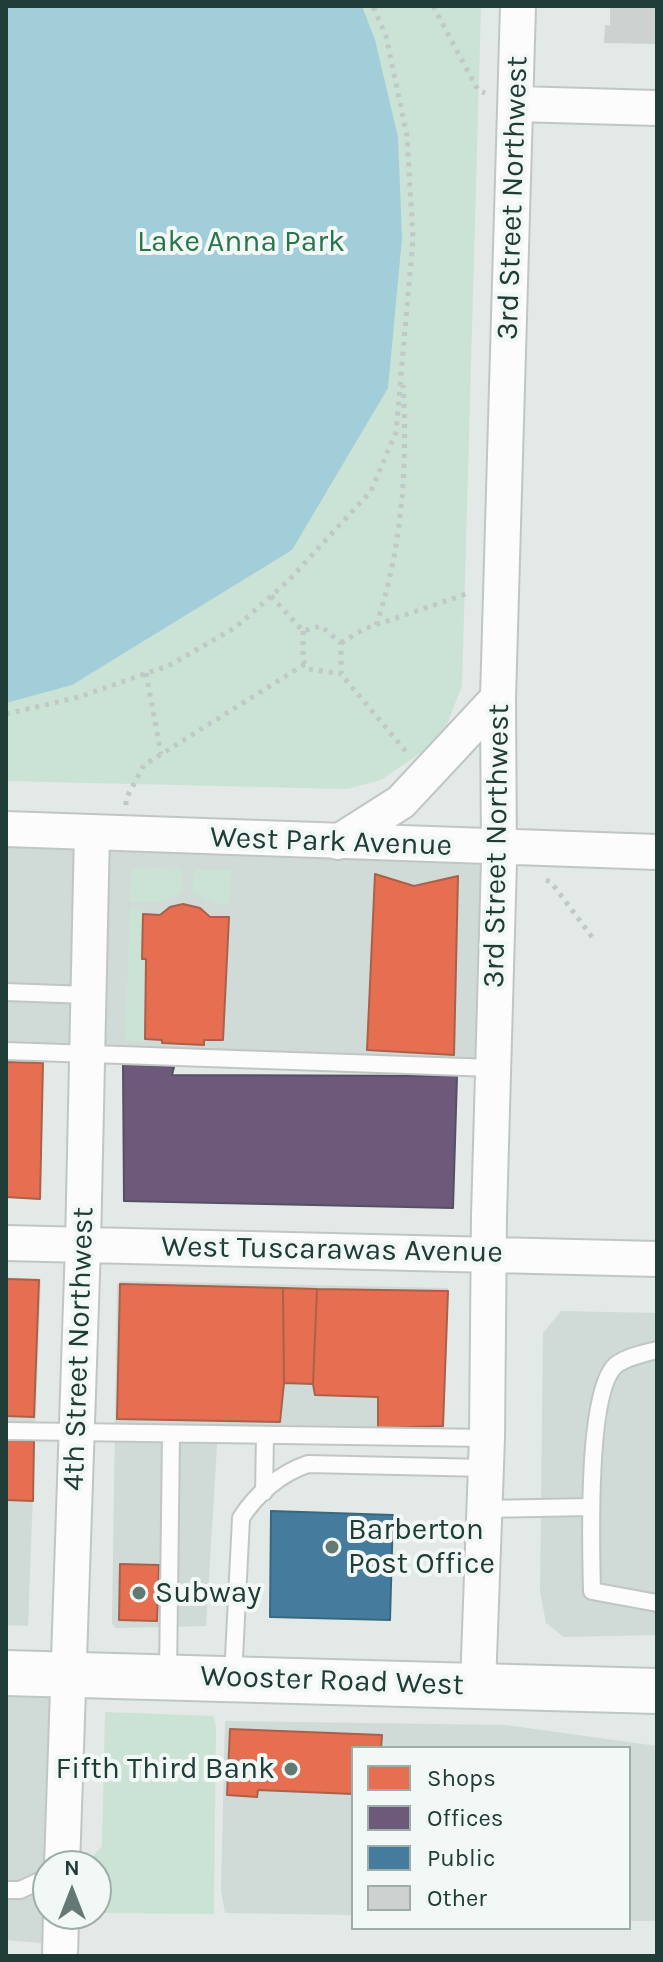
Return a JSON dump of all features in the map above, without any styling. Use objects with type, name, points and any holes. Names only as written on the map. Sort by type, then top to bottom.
[{"type":"main road","name":"Wooster Road West","points":[[6,1673],[657,1691]]},
{"type":"street","name":"3rd Street Northwest","points":[[478,1685],[499,861],[498,698],[518,6]]},
{"type":"street","points":[[516,104],[657,108]]},
{"type":"street","points":[[338,842],[401,802],[498,698]]},
{"type":"street","name":"West Park Avenue","points":[[6,829],[338,842],[499,861],[657,852]]},
{"type":"street","name":"4th Street Northwest","points":[[62,1850],[83,1245],[92,832]]},
{"type":"street","name":"West Tuscarawas Avenue","points":[[6,1243],[657,1259]]},
{"type":"street","points":[[60,1956],[61,1930]]},
{"type":"lane","points":[[6,992],[88,995]]},
{"type":"lane","points":[[6,1051],[493,1068]]},
{"type":"lane","points":[[657,1350],[616,1365],[601,1388],[590,1507],[592,1591],[657,1603]]},
{"type":"lane","points":[[6,1431],[265,1435],[486,1453]]},
{"type":"lane","points":[[168,1677],[171,1434]]},
{"type":"lane","points":[[264,1492],[265,1435]]},
{"type":"lane","points":[[233,1679],[241,1518],[264,1492],[290,1470],[308,1464],[486,1453]]},
{"type":"lane","points":[[484,1509],[590,1507]]},
{"type":"lane","points":[[6,1890],[20,1890],[32,1884]]},
{"type":"path","points":[[6,714],[79,697],[170,665],[236,627],[330,538],[371,491],[396,432],[413,239],[407,136],[386,36],[373,6]]},
{"type":"path","points":[[433,6],[478,90],[516,104]]},
{"type":"path","points":[[376,625],[388,589],[397,528],[406,429],[402,369]]},
{"type":"path","points":[[341,643],[376,625],[466,594]]},
{"type":"path","points":[[271,596],[303,631],[303,661],[309,669],[341,674]]},
{"type":"path","points":[[303,631],[321,626],[341,643],[341,674],[413,760]]},
{"type":"path","points":[[126,834],[126,799],[144,765],[305,664]]},
{"type":"path","points":[[146,673],[161,754]]},
{"type":"path","points":[[499,861],[551,882],[595,941]]},
{"type":"shaded area","points":[[6,829],[499,848],[493,1068],[6,1051]]},
{"type":"shaded area","points":[[6,1277],[41,1279],[28,1626],[6,1625]]},
{"type":"shaded area","points":[[121,1281],[448,1288],[444,1430],[218,1429],[206,1626],[116,1628],[112,1624],[117,1284]]},
{"type":"shaded area","points":[[561,1311],[657,1313],[657,1635],[564,1637],[546,1623],[540,1591],[543,1333]]},
{"type":"shaded area","points":[[6,1673],[67,1674],[50,1850],[32,1850],[32,1930],[50,1930],[52,1944],[6,1940]]},
{"type":"shaded area","points":[[225,1721],[506,1725],[657,1746],[657,1921],[631,1921],[631,1746],[351,1746],[351,1915],[225,1913],[221,1891]]},
{"type":"green space","name":"Lake Anna Park","points":[[6,6],[481,6],[462,686],[447,724],[428,748],[381,780],[346,789],[6,781]]},
{"type":"green space","points":[[131,867],[182,869],[182,893],[159,902],[130,902]]},
{"type":"green space","points":[[194,869],[231,870],[229,904],[216,904],[192,893]]},
{"type":"green space","points":[[130,908],[143,909],[145,1042],[125,1041]]},
{"type":"green space","points":[[105,1712],[213,1716],[216,1727],[214,1914],[112,1913],[112,1850],[98,1850],[102,1846]]},
{"type":"water","name":"Lake Anna Park","points":[[6,6],[362,6],[375,40],[398,137],[402,238],[388,388],[292,550],[72,685],[6,703]]},
{"type":"building: Shops","points":[[375,874],[414,886],[458,876],[454,1055],[367,1050]]},
{"type":"building: Shops","points":[[183,904],[200,908],[210,917],[229,917],[223,1040],[204,1040],[204,1045],[145,1039],[143,914],[160,915],[170,907]]},
{"type":"building: Shops","points":[[6,1062],[43,1063],[40,1199],[6,1197]]},
{"type":"building: Shops","points":[[6,1279],[39,1280],[34,1417],[6,1416]]},
{"type":"building: Shops","points":[[120,1284],[283,1288],[284,1383],[280,1422],[117,1419]]},
{"type":"building: Shops","points":[[283,1288],[317,1289],[313,1384],[284,1383]]},
{"type":"building: Shops","points":[[317,1289],[448,1291],[443,1426],[378,1428],[378,1397],[315,1395]]},
{"type":"building: Shops","points":[[6,1440],[34,1441],[33,1501],[6,1500]]},
{"type":"building: Shops","name":"Subway","points":[[120,1564],[159,1565],[157,1621],[119,1620]]},
{"type":"building: Shops","name":"Fifth Third Bank","points":[[230,1729],[382,1735],[381,1746],[351,1746],[351,1794],[258,1790],[257,1797],[227,1795]]},
{"type":"building: Offices","points":[[123,1064],[174,1067],[172,1075],[457,1076],[453,1208],[124,1201]]},
{"type":"building: Public","name":"Barberton Post Office","points":[[271,1511],[393,1515],[390,1620],[270,1617]]},
{"type":"building: Other","points":[[611,6],[657,6],[657,43],[605,42],[606,26],[611,27]]},
{"type":"place","name":"Barberton Post Office","points":[[332,1547]]},
{"type":"place","name":"Subway","points":[[139,1593]]},
{"type":"place","name":"Fifth Third Bank","points":[[291,1769]]}]
